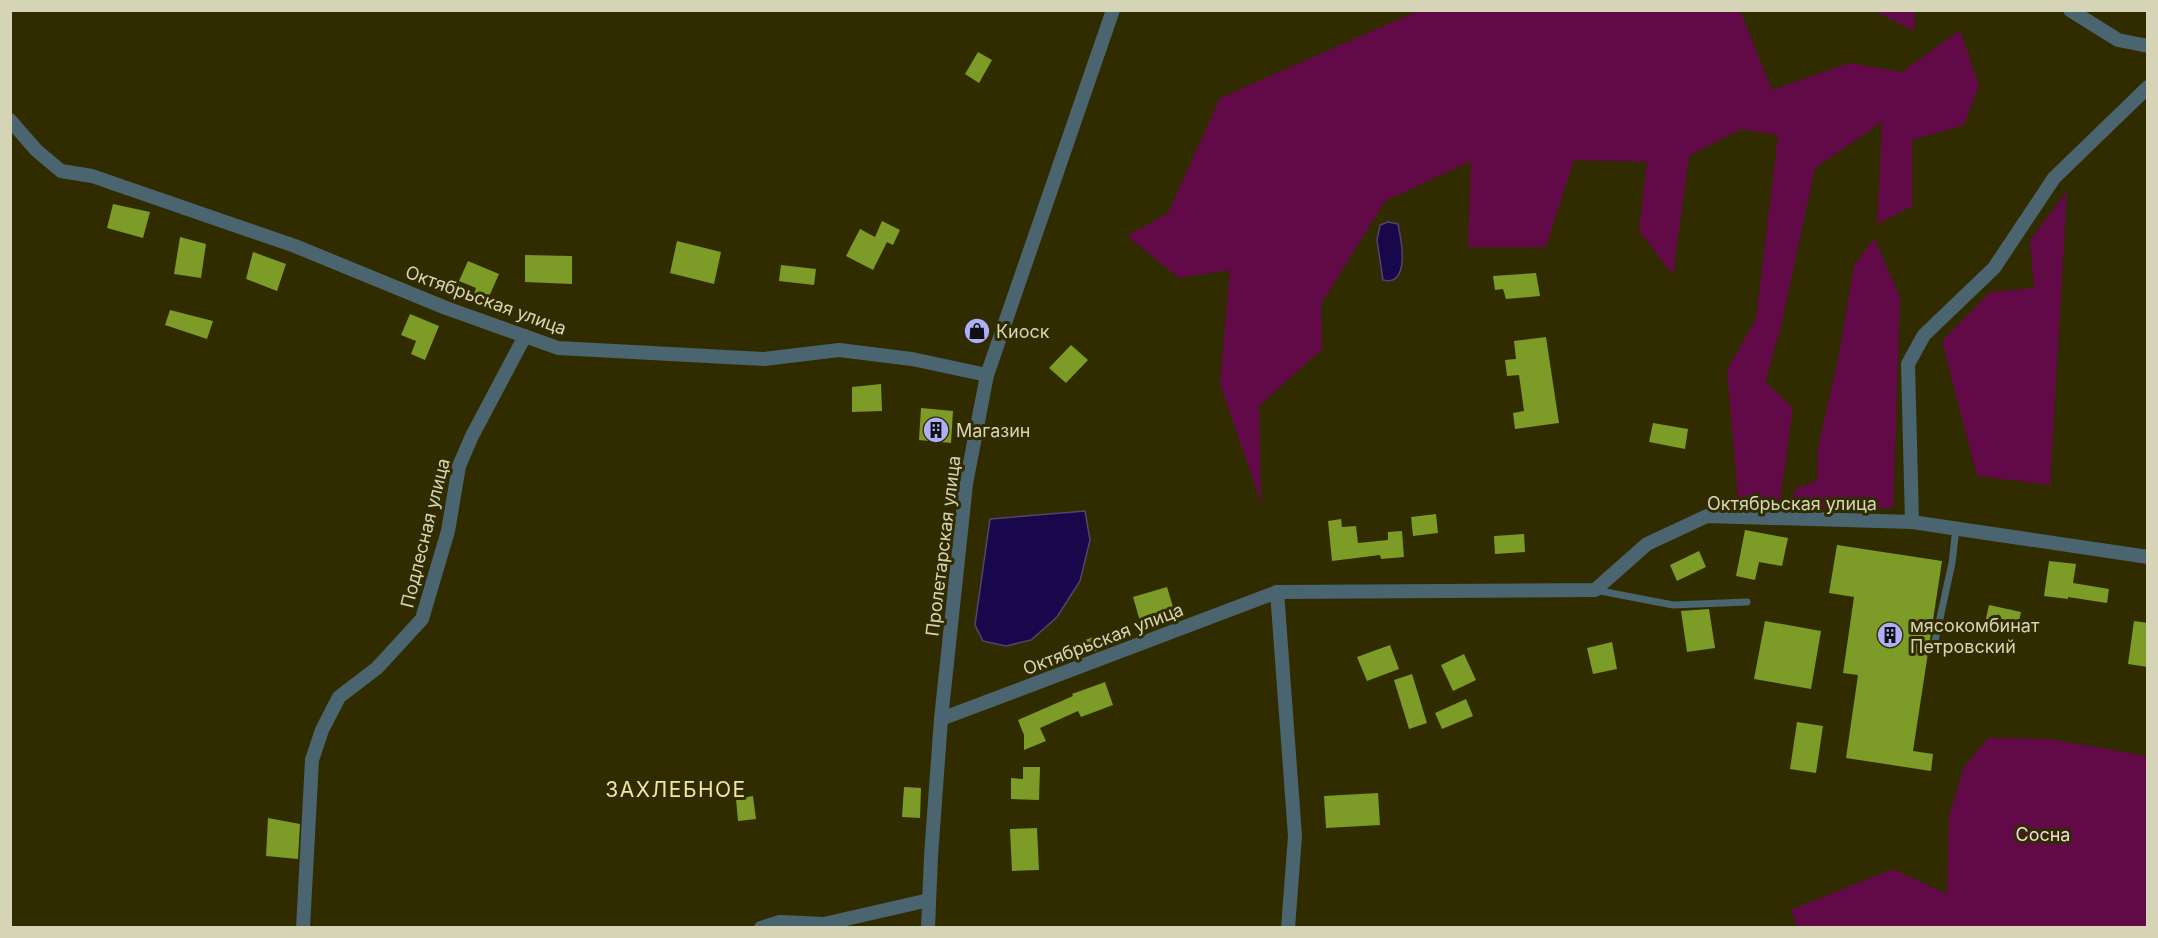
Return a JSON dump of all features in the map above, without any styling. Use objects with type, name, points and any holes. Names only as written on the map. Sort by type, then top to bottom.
[{"type":"street","name":"Пролетарская улица","points":[[928,927],[941,719],[966,484],[987,375],[1113,10]]},
{"type":"street","points":[[2070,10],[2118,40],[2148,46]]},
{"type":"street","points":[[1912,522],[1908,364],[1924,335],[1994,268],[2054,178],[2148,87]]},
{"type":"street","name":"Октябрьская улица","points":[[10,120],[36,150],[62,171],[92,176],[275,238],[433,303],[558,348],[753,359],[839,350],[912,359],[987,375]]},
{"type":"street","name":"Подлесная улица","points":[[303,927],[312,760],[322,730],[339,698],[377,668],[422,619],[448,531],[459,466],[472,436],[525,336]]},
{"type":"street","name":"Октябрьская улица","points":[[941,719],[1277,592],[1595,590],[1647,544],[1707,516],[1912,522],[2148,557]]},
{"type":"street","points":[[1277,592],[1295,837],[1288,927]]},
{"type":"street","points":[[762,927],[780,922],[824,924],[929,900]]},
{"type":"lane","points":[[1935,641],[1952,564],[1956,528]]},
{"type":"lane","points":[[1595,590],[1672,605],[1747,602]]},
{"type":"green space","points":[[1420,10],[1740,11],[1772,90],[1849,63],[1902,72],[1960,30],[1979,86],[1964,125],[1912,140],[1912,206],[1877,224],[1882,122],[1815,168],[1782,322],[1765,382],[1793,408],[1780,500],[1738,498],[1727,370],[1756,319],[1778,135],[1741,129],[1689,156],[1673,275],[1639,231],[1647,162],[1574,160],[1546,247],[1468,247],[1471,161],[1385,201],[1321,304],[1322,349],[1259,406],[1261,503],[1220,384],[1230,270],[1179,278],[1127,236],[1168,213],[1220,98]]},
{"type":"green space","points":[[1875,11],[1915,11],[1914,31]]},
{"type":"green space","points":[[2067,191],[2050,485],[1977,476],[1942,341],[1990,292],[2034,288],[2030,240]]},
{"type":"green space","points":[[1874,238],[1900,297],[1893,508],[1794,509],[1794,490],[1817,480],[1818,448],[1838,359],[1854,266]]},
{"type":"green space","name":"Сосна","points":[[1988,738],[2049,739],[2147,756],[2147,927],[1798,927],[1790,910],[1893,869],[1947,894],[1949,816],[1964,767]]},
{"type":"shaded area","points":[[1388,222],[1398,224],[1402,260],[1398,276],[1392,280],[1383,280],[1377,240],[1380,225]]},
{"type":"shaded area","points":[[1085,511],[1090,540],[1080,581],[1057,617],[1031,640],[1006,646],[983,641],[975,625],[990,519]]},
{"type":"building","points":[[978,52],[992,60],[979,83],[965,74]]},
{"type":"building","points":[[113,204],[150,212],[143,238],[107,228]]},
{"type":"building","points":[[882,221],[900,230],[893,245],[887,242],[873,270],[846,256],[860,229],[875,237]]},
{"type":"building","points":[[180,237],[206,244],[201,278],[174,274]]},
{"type":"building","points":[[677,241],[721,252],[714,284],[670,273]]},
{"type":"building","points":[[253,252],[286,264],[277,291],[246,279]]},
{"type":"building","points":[[525,255],[572,256],[572,284],[525,282]]},
{"type":"building","points":[[468,261],[499,274],[488,299],[474,294],[476,288],[459,281]]},
{"type":"building","points":[[781,265],[816,269],[814,285],[779,281]]},
{"type":"building","points":[[1536,273],[1540,296],[1506,299],[1503,289],[1495,290],[1493,276]]},
{"type":"building","points":[[170,310],[213,321],[207,339],[165,325]]},
{"type":"building","points":[[410,314],[439,326],[425,360],[411,354],[416,341],[401,335]]},
{"type":"building","points":[[970,320],[986,323],[983,341],[967,338]]},
{"type":"building","points":[[1546,337],[1559,423],[1515,429],[1513,413],[1524,411],[1519,375],[1507,376],[1505,360],[1516,359],[1514,341]]},
{"type":"building","points":[[1071,345],[1088,360],[1066,383],[1049,368]]},
{"type":"building","points":[[881,384],[882,411],[852,412],[852,387]]},
{"type":"building","name":"Магазин","points":[[921,408],[953,411],[951,443],[919,440]]},
{"type":"building","points":[[1653,423],[1688,429],[1685,449],[1649,442]]},
{"type":"building","points":[[1436,514],[1438,533],[1413,536],[1411,517]]},
{"type":"building","points":[[1341,519],[1342,527],[1356,526],[1358,543],[1388,540],[1388,532],[1402,531],[1404,557],[1381,559],[1380,555],[1332,561],[1328,521]]},
{"type":"building","points":[[1745,530],[1788,538],[1782,566],[1759,562],[1755,580],[1736,576]]},
{"type":"building","points":[[1524,534],[1525,552],[1495,554],[1494,536]]},
{"type":"building","name":"мясокомбинат Петровский","points":[[1837,545],[1942,561],[1913,751],[1933,754],[1931,771],[1846,758],[1858,675],[1843,673],[1854,597],[1829,593]]},
{"type":"building","points":[[1699,551],[1706,567],[1677,581],[1670,565]]},
{"type":"building","points":[[2049,561],[2076,564],[2073,583],[2109,589],[2107,603],[2044,596]]},
{"type":"building","points":[[1167,587],[1176,617],[1142,628],[1133,597]]},
{"type":"building","points":[[1989,605],[2021,612],[2017,630],[1985,623]]},
{"type":"building","points":[[1709,609],[1715,648],[1687,652],[1681,611]]},
{"type":"building","points":[[1765,621],[1821,631],[1811,689],[1754,679]]},
{"type":"building","points":[[2134,621],[2148,623],[2148,667],[2128,664]]},
{"type":"building","points":[[1101,634],[1106,647],[1067,662],[1062,649]]},
{"type":"building","points":[[1612,642],[1617,669],[1593,674],[1587,648]]},
{"type":"building","points":[[1390,645],[1399,669],[1367,681],[1357,657]]},
{"type":"building","points":[[1464,654],[1476,680],[1453,691],[1441,665]]},
{"type":"building","points":[[1412,674],[1427,723],[1409,729],[1394,680]]},
{"type":"building","points":[[1105,682],[1113,705],[1081,717],[1078,711],[1040,728],[1046,741],[1024,750],[1024,735],[1018,720],[1073,696],[1072,694]]},
{"type":"building","points":[[1466,699],[1473,716],[1442,729],[1435,713]]},
{"type":"building","points":[[1797,722],[1823,726],[1816,773],[1790,769]]},
{"type":"building","points":[[1023,767],[1040,767],[1039,800],[1011,799],[1011,778],[1023,779]]},
{"type":"building","points":[[904,787],[921,788],[920,818],[902,817]]},
{"type":"building","points":[[1378,793],[1380,825],[1326,828],[1324,796]]},
{"type":"building","points":[[753,796],[756,819],[738,821],[736,799]]},
{"type":"building","points":[[268,818],[300,824],[298,859],[266,856]]},
{"type":"building","points":[[1037,828],[1039,870],[1012,871],[1010,829]]},
{"type":"place","name":"Киоск","points":[[977,331]]},
{"type":"place","name":"Магазин","points":[[936,430]]},
{"type":"place","name":"мясокомбинат Петровский","points":[[1890,635]]},
{"type":"district","name":"ЗАХЛЕБНОЕ","points":[[676,789]]}]
